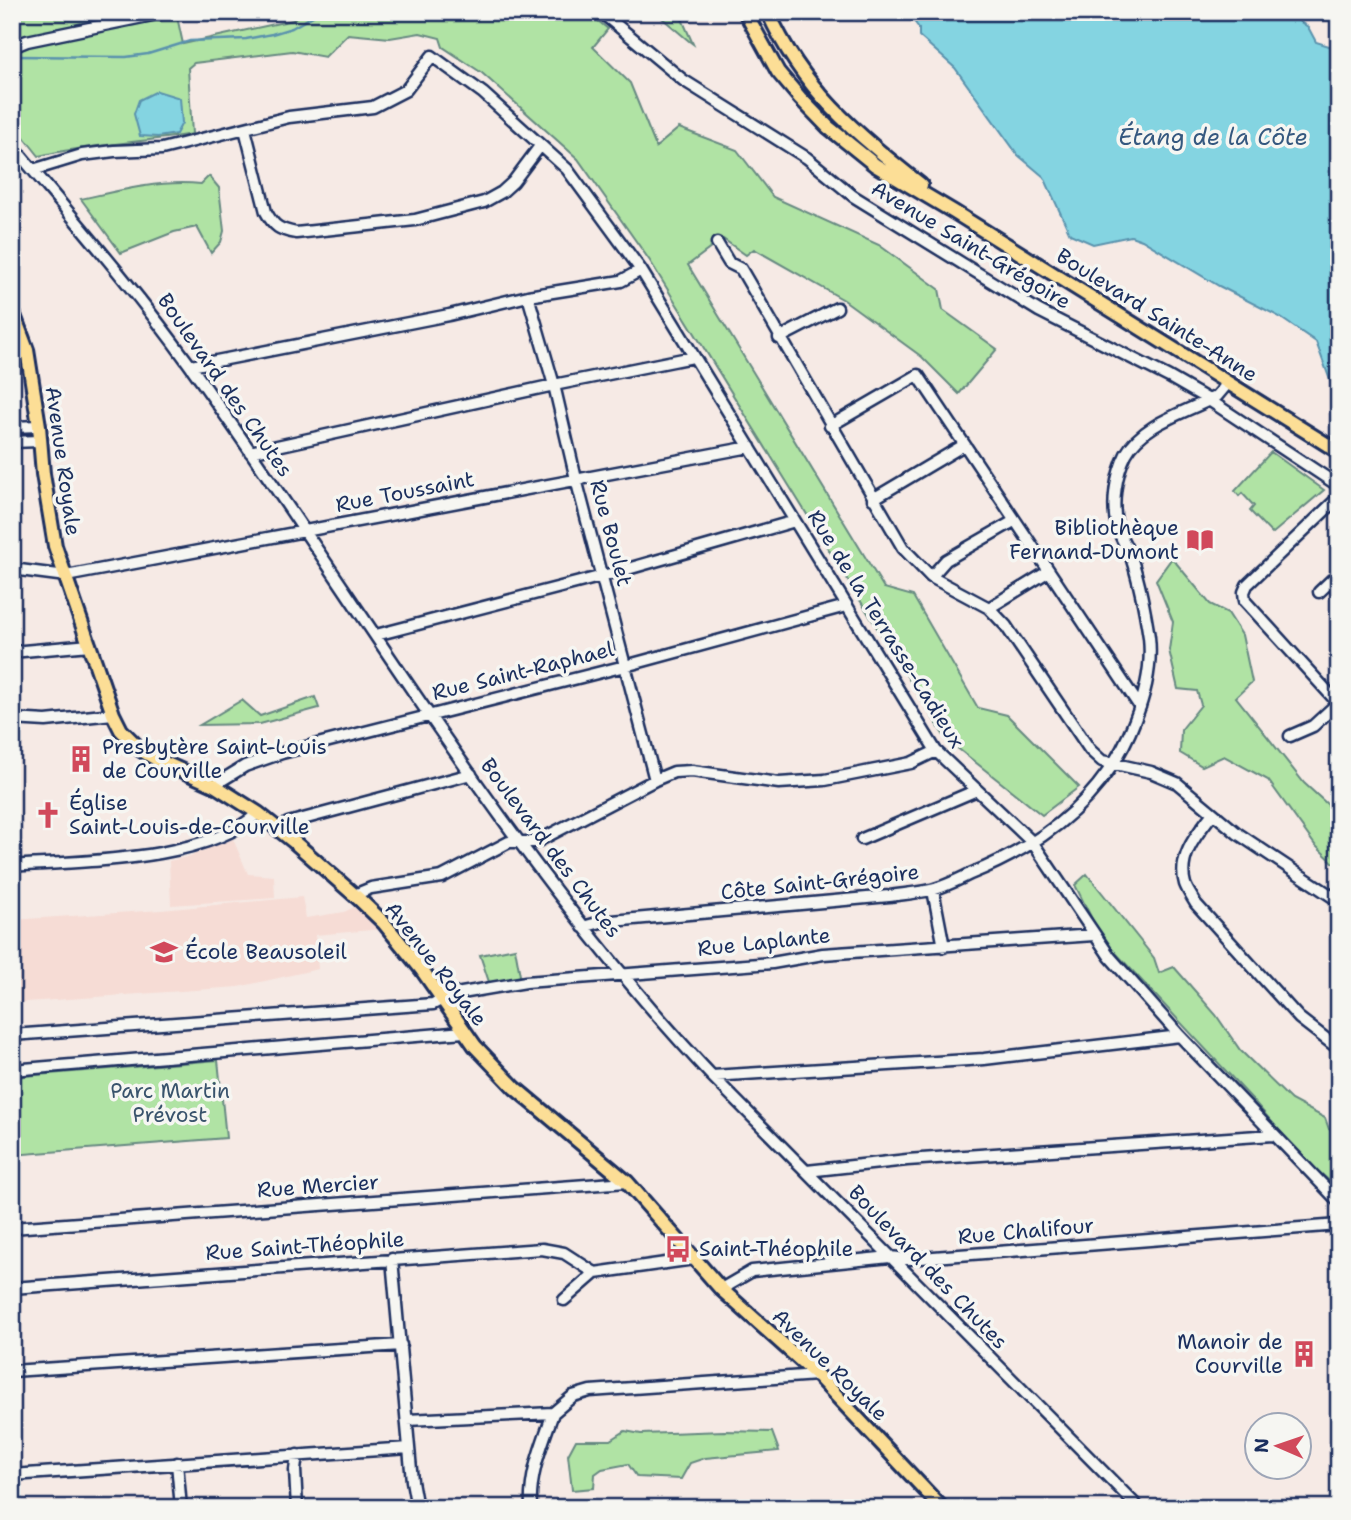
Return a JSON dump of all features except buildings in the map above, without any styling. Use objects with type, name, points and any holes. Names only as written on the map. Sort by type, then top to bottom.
[{"type":"main road","name":"Boulevard Sainte-Anne","points":[[745,12],[778,72],[828,127],[875,165],[1339,452]]},
{"type":"main road","name":"Boulevard Sainte-Anne","points":[[768,12],[791,56],[839,117],[954,212]]},
{"type":"main road","name":"Avenue Royale","points":[[12,310],[27,350],[55,546],[113,714],[121,730],[141,750],[214,785],[258,813],[354,895],[392,932],[422,970],[464,1032],[515,1088],[627,1182],[721,1289],[817,1375],[942,1508]]},
{"type":"street","points":[[12,47],[27,41],[167,12]]},
{"type":"street","name":"Avenue Saint-Grégoire","points":[[601,12],[683,80],[807,158],[853,196],[1039,310],[1209,400],[1339,486]]},
{"type":"street","name":"Rue de la Terrasse-Cadieux","points":[[245,129],[289,117],[373,107],[407,90],[432,56],[483,93],[567,169],[642,270],[936,751],[1033,843],[1110,957],[1180,1036],[1339,1202]]},
{"type":"street","points":[[33,170],[82,155],[114,150],[162,149],[245,129],[266,212],[272,224],[281,231],[296,233],[415,220],[484,202],[513,182],[540,146]]},
{"type":"street","name":"Boulevard des Chutes","points":[[12,145],[161,324],[471,774],[583,927],[712,1076],[1139,1508]]},
{"type":"street","points":[[716,243],[729,264],[741,269],[903,548],[930,577],[989,608],[1006,626],[1090,750],[1102,761],[1163,776],[1177,783],[1237,833],[1339,901]]},
{"type":"street","points":[[191,366],[449,315],[528,296],[621,281],[642,270]]},
{"type":"street","name":"Rue Boulet","points":[[528,296],[554,385],[655,780]]},
{"type":"street","points":[[779,338],[836,308]]},
{"type":"street","points":[[250,452],[693,357]]},
{"type":"street","points":[[830,426],[918,374],[1140,706]]},
{"type":"street","name":"Côte Saint-Grégoire","points":[[583,927],[601,922],[933,890],[988,867],[1033,843],[1058,825],[1086,801],[1114,764],[1129,737],[1148,676],[1149,641],[1142,598],[1131,558],[1116,525],[1115,486],[1127,453],[1147,430],[1217,396],[1228,383]]},
{"type":"street","points":[[12,427],[39,426]]},
{"type":"street","points":[[12,442],[40,440]]},
{"type":"street","points":[[873,499],[964,445]]},
{"type":"street","name":"Rue Toussaint","points":[[12,569],[66,576],[750,447]]},
{"type":"street","points":[[1290,736],[1313,726],[1338,702],[1245,601],[1244,592],[1247,585],[1339,497]]},
{"type":"street","points":[[376,635],[603,576],[795,521]]},
{"type":"street","points":[[930,577],[946,560],[1014,521]]},
{"type":"street","points":[[989,608],[1049,570]]},
{"type":"street","points":[[1319,592],[1339,573]]},
{"type":"street","name":"Rue Saint-Raphael","points":[[214,785],[245,766],[282,753],[625,666],[846,606]]},
{"type":"street","points":[[12,652],[90,645]]},
{"type":"street","points":[[12,719],[46,721],[113,714]]},
{"type":"street","points":[[354,895],[372,888],[442,877],[509,842],[536,842],[674,772],[692,771],[779,783],[825,780],[911,763],[936,751]]},
{"type":"street","points":[[279,829],[288,823],[471,774]]},
{"type":"street","points":[[862,839],[977,790]]},
{"type":"street","points":[[12,866],[172,852],[230,830],[258,813]]},
{"type":"street","points":[[1213,813],[1191,842],[1184,864],[1185,883],[1196,904],[1299,1018],[1339,1049]]},
{"type":"street","points":[[933,890],[944,947]]},
{"type":"street","name":"Rue Laplante","points":[[12,1035],[433,1004],[450,995],[526,982],[772,963],[823,954],[1094,935]]},
{"type":"street","points":[[12,1070],[464,1032]]},
{"type":"street","points":[[712,1076],[984,1059],[1180,1036]]},
{"type":"street","points":[[807,1171],[907,1160],[1273,1135]]},
{"type":"street","name":"Rue Mercier","points":[[12,1228],[627,1182]]},
{"type":"street","name":"Rue Chalifour","points":[[721,1289],[752,1271],[890,1257],[908,1259],[1339,1225]]},
{"type":"street","name":"Rue Saint-Théophile","points":[[12,1288],[542,1249],[564,1253],[595,1273]]},
{"type":"street","points":[[392,1259],[417,1508]]},
{"type":"street","points":[[564,1300],[595,1273],[694,1259]]},
{"type":"street","points":[[12,1371],[401,1345]]},
{"type":"street","points":[[531,1508],[530,1490],[534,1466],[552,1413],[573,1396],[590,1391],[817,1375]]},
{"type":"street","points":[[407,1420],[552,1413]]},
{"type":"street","points":[[12,1475],[409,1448]]},
{"type":"street","points":[[297,1455],[297,1508]]},
{"type":"street","points":[[177,1463],[181,1508]]},
{"type":"shaded area","points":[[233,839],[248,874],[274,876],[275,898],[171,905],[169,861]]},
{"type":"shaded area","name":"École Beausoleil","points":[[302,897],[306,918],[344,912],[358,905],[383,929],[315,935],[318,969],[238,987],[12,1003],[12,920]]},
{"type":"green space","points":[[12,12],[176,12],[183,44],[293,20],[301,12],[587,12],[608,29],[593,47],[630,83],[656,147],[679,128],[737,150],[773,197],[879,245],[939,289],[943,310],[997,349],[959,394],[922,357],[844,300],[754,249],[746,255],[723,239],[688,265],[884,588],[913,596],[978,708],[1007,715],[1079,787],[1042,815],[946,739],[650,261],[578,159],[482,73],[443,47],[440,38],[420,33],[390,38],[348,34],[325,57],[292,51],[194,63],[188,68],[192,134],[39,156],[12,122]]},
{"type":"green space","points":[[655,12],[679,12],[693,44],[689,41]]},
{"type":"green space","points":[[209,176],[219,188],[224,231],[221,242],[211,253],[197,227],[174,232],[121,253],[81,199],[155,185],[201,184]]},
{"type":"green space","points":[[1271,452],[1324,490],[1272,534],[1250,511],[1254,506],[1242,493],[1239,496],[1235,491]]},
{"type":"green space","points":[[1172,558],[1210,604],[1228,613],[1242,635],[1252,682],[1236,697],[1304,783],[1339,815],[1339,868],[1315,845],[1268,780],[1224,756],[1202,766],[1180,753],[1181,730],[1201,705],[1197,691],[1178,689],[1169,650],[1173,622],[1156,580]]},
{"type":"green space","points":[[315,697],[319,708],[260,724],[200,725],[242,700],[260,716]]},
{"type":"green space","points":[[1087,874],[1154,958],[1159,973],[1174,967],[1216,1015],[1240,1050],[1291,1100],[1325,1118],[1329,1129],[1339,1135],[1339,1189],[1304,1159],[1252,1099],[1101,937],[1075,885]]},
{"type":"green space","points":[[515,948],[521,981],[490,985],[480,955]]},
{"type":"green space","name":"Parc Martin Prévost","points":[[218,1060],[226,1138],[12,1155],[12,1077]]},
{"type":"green space","points":[[625,1431],[641,1434],[772,1432],[779,1451],[705,1458],[690,1463],[681,1479],[637,1477],[628,1464],[602,1469],[595,1474],[594,1488],[572,1490],[568,1455],[576,1440],[611,1440]]},
{"type":"water","name":"Étang de la Côte","points":[[907,12],[1285,12],[1308,27],[1316,42],[1339,49],[1339,392],[1330,380],[1316,342],[1278,316],[1219,286],[1142,240],[1131,236],[1093,244],[1070,234],[1044,177],[1018,155],[955,68],[919,36],[919,28]]},
{"type":"water","points":[[157,91],[180,98],[182,123],[176,134],[140,136],[134,114],[139,100]]},
{"type":"waterway","points":[[12,56],[126,57],[148,54],[190,41],[246,39],[272,34],[292,28],[320,12]]},
{"type":"place","name":"Bibliothèque Fernand-Dumont","points":[[1200,540]]},
{"type":"place","name":"Presbytère Saint-Louis de Courville","points":[[81,759]]},
{"type":"place","name":"Église Saint-Louis-de-Courville","points":[[48,815]]},
{"type":"place","name":"École Beausoleil","points":[[164,952]]},
{"type":"place","name":"Saint-Théophile","points":[[678,1249]]},
{"type":"place","name":"Manoir de Courville","points":[[1304,1354]]}]
